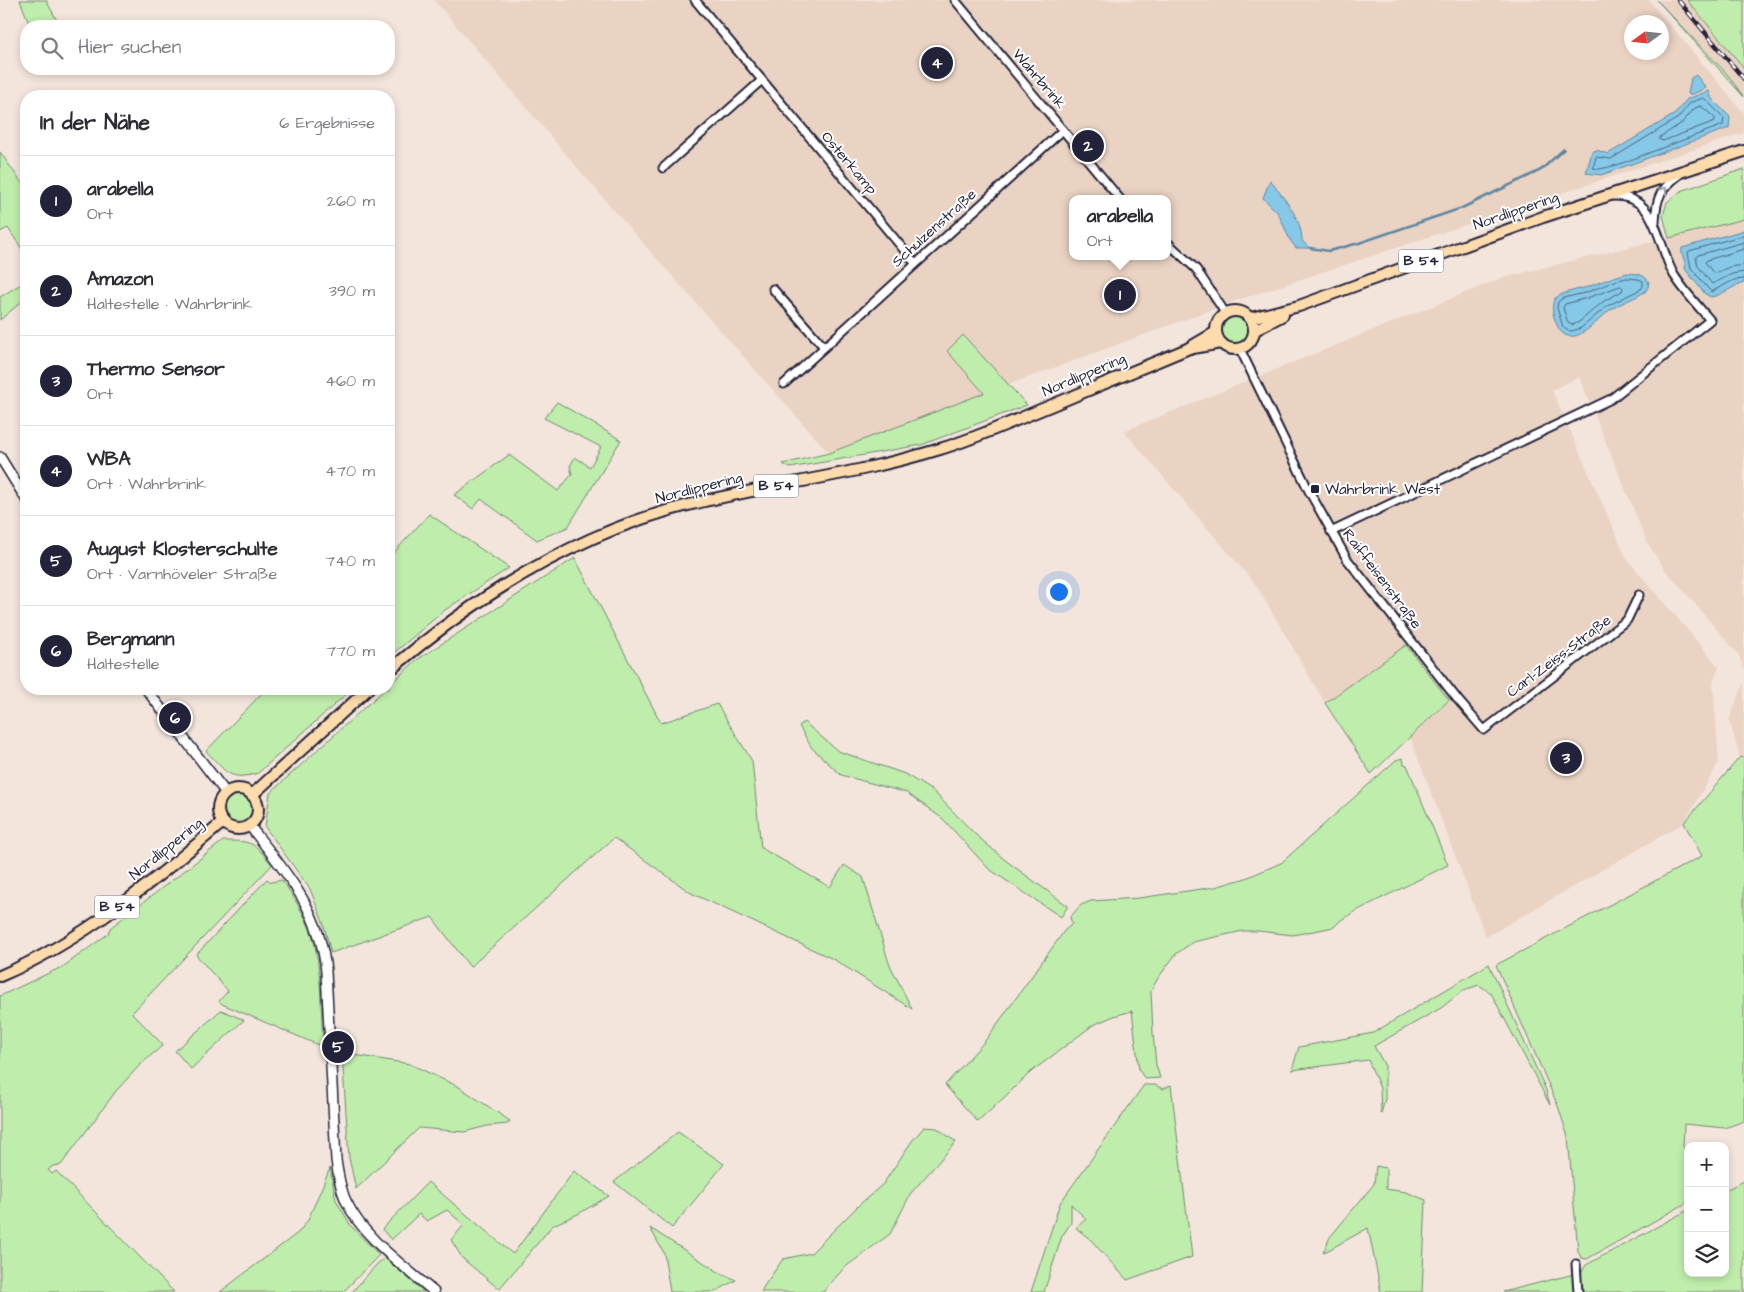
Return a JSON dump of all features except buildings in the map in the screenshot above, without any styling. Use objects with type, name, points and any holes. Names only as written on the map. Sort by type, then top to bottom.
[{"type":"main road","name":"Nordlippering","points":[[1251,318],[1299,306],[1606,196],[1744,151]]},
{"type":"main road","name":"Nordlippering","points":[[1255,330],[1299,306]]},
{"type":"main road","points":[[1238,311],[1251,318],[1255,330],[1250,343],[1240,349],[1228,348],[1221,343],[1216,332],[1219,320],[1226,314],[1238,311]]},
{"type":"main road","name":"Nordlippering","points":[[395,666],[488,594],[571,548],[614,529],[690,504],[747,491],[871,468],[942,449],[994,430],[1187,349],[1216,332]]},
{"type":"main road","name":"Nordlippering","points":[[1187,349],[1221,343]]},
{"type":"main road","points":[[252,796],[361,695]]},
{"type":"main road","points":[[240,789],[252,796],[258,809],[255,818],[249,825],[235,829],[223,822],[218,809],[220,800],[226,793],[240,789]]},
{"type":"main road","name":"Nordlippering","points":[[0,976],[64,942],[111,911],[174,863],[223,822]]},
{"type":"street","name":"Osterkamp","points":[[695,0],[915,263]]},
{"type":"street","name":"Wahrbrink","points":[[955,0],[1117,195]]},
{"type":"street","points":[[663,168],[762,80]]},
{"type":"street","name":"Schulzenstraße","points":[[784,384],[1063,130]]},
{"type":"street","points":[[1655,222],[1656,203],[1661,192],[1669,183],[1690,168]]},
{"type":"street","points":[[1331,532],[1611,399],[1710,320],[1675,276],[1655,222],[1642,204],[1633,199],[1620,196],[1606,196]]},
{"type":"street","points":[[1171,246],[1196,269],[1226,314]]},
{"type":"street","points":[[773,289],[824,347]]},
{"type":"street","name":"Raiffeisenstraße","points":[[1240,349],[1331,532],[1347,560],[1484,730]]},
{"type":"street","points":[[0,457],[20,490]]},
{"type":"street","name":"Carl-Zeiss-Straße","points":[[1484,730],[1628,620],[1639,595]]},
{"type":"street","points":[[151,695],[226,793]]},
{"type":"street","points":[[249,825],[299,890],[319,932],[326,972],[336,1160],[340,1184],[346,1201],[366,1232],[434,1292]]},
{"type":"street","points":[[1576,1264],[1578,1292]]},
{"type":"shaded area","points":[[434,0],[1649,0],[1662,15],[1624,15],[1624,60],[1669,60],[1669,24],[1744,113],[1744,133],[1238,300],[1008,385],[963,335],[947,351],[985,393],[829,453],[618,215]]},
{"type":"shaded area","points":[[1659,0],[1687,0],[1744,68],[1744,95],[1727,74]]},
{"type":"shaded area","name":"Wahrbrink West","points":[[1744,219],[1744,671],[1739,655],[1663,567],[1647,542],[1579,377],[1552,390],[1627,559],[1719,667],[1713,682],[1719,762],[1684,823],[1486,937],[1410,737],[1449,700],[1406,645],[1325,703],[1256,585],[1124,431],[1502,278]]},
{"type":"shaded area","points":[[1744,682],[1744,758],[1740,757],[1729,720]]},
{"type":"green space","points":[[20,0],[46,0],[57,20],[28,20]]},
{"type":"green space","points":[[1657,0],[1727,74],[1744,97]]},
{"type":"green space","points":[[1687,0],[1744,0],[1744,68]]},
{"type":"green space","points":[[0,152],[20,180],[20,246],[8,228],[0,232]]},
{"type":"green space","points":[[1744,169],[1744,219],[1669,238],[1663,216],[1667,202],[1681,191]]},
{"type":"green space","points":[[20,285],[20,303],[0,320],[0,297]]},
{"type":"green space","points":[[1236,315],[1247,319],[1251,330],[1247,341],[1236,345],[1225,341],[1221,330],[1225,319]]},
{"type":"green space","points":[[963,335],[1027,405],[921,445],[790,468],[783,464],[829,453],[984,393],[947,351]]},
{"type":"green space","points":[[557,402],[621,440],[568,527],[537,540],[481,499],[473,509],[454,495],[509,455],[558,491],[572,474],[570,466],[575,457],[590,467],[601,447],[544,418]]},
{"type":"green space","points":[[429,514],[509,568],[445,610],[395,652],[395,551]]},
{"type":"green space","points":[[575,558],[661,723],[717,704],[752,761],[761,848],[830,887],[844,865],[863,877],[889,963],[912,1009],[833,959],[691,893],[614,838],[470,967],[432,917],[331,953],[323,922],[310,889],[265,827],[270,793],[378,695],[395,695],[395,680],[418,659]]},
{"type":"green space","points":[[1406,645],[1449,700],[1371,774],[1325,703]]},
{"type":"green space","points":[[260,695],[345,695],[258,773],[240,776],[228,773],[206,751]]},
{"type":"green space","points":[[804,722],[838,751],[905,774],[934,792],[975,834],[1005,860],[1068,906],[1061,917],[989,869],[943,819],[907,793],[841,775],[812,748],[799,726]]},
{"type":"green space","points":[[1740,757],[1744,758],[1744,1121],[1725,1128],[1684,1124],[1684,1204],[1587,1259],[1581,1258],[1578,1251],[1568,1137],[1558,1106],[1496,965],[1702,856],[1684,823]]},
{"type":"green space","points":[[1403,758],[1448,865],[1358,910],[1341,920],[1334,927],[1293,935],[1243,931],[1193,942],[1176,954],[1151,991],[1156,1065],[1160,1078],[1145,1079],[1139,1070],[1132,1011],[1093,1025],[1031,1072],[978,1122],[945,1085],[985,1041],[1065,930],[1072,924],[1070,917],[1081,905],[1091,901],[1139,898],[1215,887],[1246,878],[1281,863],[1396,760]]},
{"type":"green space","points":[[238,793],[249,798],[254,809],[249,820],[238,825],[227,820],[222,809],[227,798]]},
{"type":"green space","points":[[223,841],[252,844],[272,865],[132,1013],[163,1045],[139,1066],[116,1091],[61,1165],[53,1166],[48,1170],[52,1174],[56,1171],[174,1292],[0,1292],[0,996],[64,966],[108,934],[110,928]]},
{"type":"green space","points":[[267,879],[271,882],[282,880],[306,920],[312,934],[318,961],[323,1047],[222,1004],[219,1001],[228,991],[196,955]]},
{"type":"green space","points":[[1489,964],[1546,1090],[1550,1105],[1491,993],[1479,985],[1464,990],[1441,1008],[1374,1046],[1385,1066],[1385,1099],[1381,1114],[1380,1088],[1368,1060],[1292,1070],[1299,1047],[1373,1033]]},
{"type":"green space","points":[[221,1010],[244,1020],[191,1069],[175,1051]]},
{"type":"green space","points":[[342,1053],[410,1064],[459,1087],[510,1121],[508,1124],[487,1126],[464,1132],[419,1128],[356,1189],[349,1158]]},
{"type":"green space","points":[[1144,1085],[1155,1085],[1163,1089],[1171,1085],[1192,1257],[1127,1280],[1091,1240],[1076,1228],[1086,1219],[1071,1204],[1071,1223],[1062,1236],[1044,1292],[1031,1292],[1060,1203]]},
{"type":"green space","points":[[924,1127],[937,1128],[956,1142],[911,1193],[890,1234],[844,1268],[823,1292],[761,1292],[783,1259],[811,1253],[883,1184],[912,1141]]},
{"type":"green space","points":[[678,1132],[724,1164],[672,1228],[614,1182]]},
{"type":"green space","points":[[1376,1166],[1386,1168],[1386,1189],[1406,1192],[1426,1200],[1422,1292],[1381,1292],[1368,1228],[1323,1253],[1330,1237],[1374,1184]]},
{"type":"green space","points":[[330,1168],[336,1200],[351,1226],[379,1255],[343,1292],[220,1292],[299,1232],[308,1220]]},
{"type":"green space","points":[[574,1171],[609,1196],[578,1214],[553,1225],[499,1289],[463,1259],[451,1240],[464,1225],[447,1210],[427,1221],[419,1214],[391,1240],[382,1229],[428,1182],[513,1254]]},
{"type":"green space","points":[[1744,1181],[1744,1292],[1580,1292],[1579,1277],[1586,1265],[1684,1212],[1684,1277],[1729,1277],[1729,1188]]},
{"type":"green space","points":[[650,1228],[717,1271],[736,1280],[715,1292],[670,1292],[664,1253]]},
{"type":"green space","points":[[385,1258],[424,1292],[352,1292],[377,1264]]},
{"type":"green space","points":[[1574,1274],[1575,1292],[1503,1292]]},
{"type":"water","points":[[1696,75],[1706,88],[1693,94],[1688,94],[1691,78]]},
{"type":"water","points":[[1709,91],[1712,99],[1730,117],[1729,128],[1601,175],[1586,173],[1592,152],[1596,150],[1608,154],[1675,114],[1687,99]]},
{"type":"water","points":[[1270,180],[1291,208],[1299,224],[1302,241],[1310,248],[1296,248],[1290,240],[1278,213],[1263,198]]},
{"type":"water","points":[[1744,230],[1744,283],[1715,296],[1711,297],[1705,294],[1685,269],[1682,248]]},
{"type":"water","points":[[1627,273],[1640,274],[1647,279],[1649,282],[1645,292],[1610,310],[1591,327],[1576,336],[1562,333],[1554,315],[1554,299],[1565,293]]},
{"type":"waterway","points":[[1310,248],[1329,251],[1359,243],[1462,208],[1541,170],[1564,149]]},
{"type":"railway","points":[[1678,0],[1744,79]]},
{"type":"place","name":"WBA","points":[[937,63]]},
{"type":"place","name":"Amazon","points":[[1088,146]]},
{"type":"place","name":"arabella","points":[[1120,295]]},
{"type":"place","name":"Wahrbrink West","points":[[1315,489]]},
{"type":"place","name":"Bergmann","points":[[175,718]]},
{"type":"place","name":"Thermo Sensor","points":[[1566,758]]},
{"type":"place","name":"August Klosterschulte","points":[[338,1047]]}]
